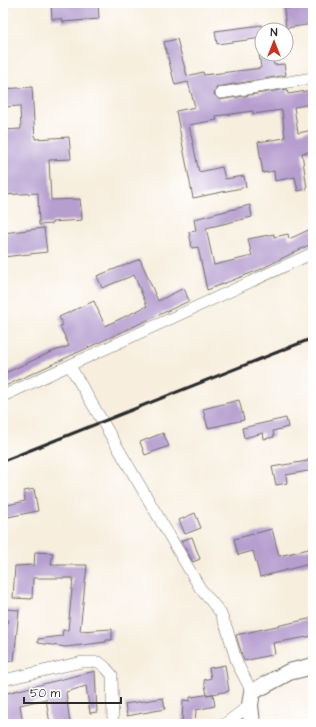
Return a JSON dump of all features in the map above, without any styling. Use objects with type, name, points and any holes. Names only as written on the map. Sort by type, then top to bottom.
[{"type":"main road","points":[[252,724],[251,698],[289,672],[313,666]]},
{"type":"street","points":[[221,93],[313,78]]},
{"type":"street","points":[[3,396],[313,253]]},
{"type":"street","points":[[70,366],[200,588],[220,612],[227,629],[237,664],[251,698],[225,724]]},
{"type":"street","points":[[3,680],[82,662],[99,662],[112,675],[113,724]]},
{"type":"building","points":[[51,3],[98,3],[99,19],[63,22],[62,19],[52,19]]},
{"type":"building","points":[[299,3],[313,3],[313,24],[294,27],[294,22],[285,22],[284,9],[299,7]]},
{"type":"building","points":[[254,26],[254,39],[217,44],[215,31]]},
{"type":"building","points":[[177,39],[187,76],[203,72],[204,75],[261,68],[260,62],[273,62],[274,65],[284,64],[286,75],[217,87],[214,94],[219,100],[287,89],[288,94],[313,90],[313,104],[294,107],[298,133],[313,130],[313,152],[302,153],[307,189],[298,191],[295,177],[275,181],[274,171],[263,173],[258,142],[285,138],[282,110],[253,114],[253,111],[216,116],[217,120],[189,125],[199,172],[222,167],[225,179],[244,176],[246,187],[193,198],[176,111],[195,107],[188,82],[175,85],[164,42]]},
{"type":"building","points":[[32,87],[35,139],[69,137],[71,159],[49,160],[51,200],[80,199],[82,220],[52,222],[52,224],[39,225],[38,193],[3,195],[3,130],[21,129],[20,106],[3,107],[3,89]]},
{"type":"building","points":[[250,205],[252,217],[206,228],[214,265],[252,256],[248,239],[274,234],[274,237],[288,234],[289,239],[313,228],[313,243],[259,270],[207,290],[198,247],[192,248],[189,232],[196,231],[194,219]]},
{"type":"building","points":[[44,228],[47,252],[3,257],[3,233]]},
{"type":"building","points":[[140,259],[158,301],[184,288],[189,301],[3,387],[3,374],[49,353],[69,346],[60,326],[63,325],[59,317],[94,301],[105,326],[147,306],[134,275],[102,288],[97,276]]},
{"type":"building","points":[[239,400],[244,420],[208,428],[203,409]]},
{"type":"building","points":[[286,418],[288,427],[273,431],[274,437],[264,439],[263,433],[244,438],[242,428]]},
{"type":"building","points":[[163,433],[169,446],[145,455],[140,442]]},
{"type":"building","points":[[313,460],[313,470],[286,475],[287,483],[276,485],[272,467]]},
{"type":"building","points":[[34,489],[38,511],[3,518],[3,506],[25,501],[24,491]]},
{"type":"building","points":[[195,513],[201,528],[185,534],[179,520]]},
{"type":"building","points":[[272,529],[279,556],[313,548],[313,563],[260,577],[253,551],[238,555],[234,539]]},
{"type":"building","points":[[192,537],[200,559],[193,562],[181,541]]},
{"type":"building","points":[[35,552],[53,553],[51,565],[87,565],[80,631],[112,629],[112,640],[66,647],[38,643],[38,639],[62,636],[63,630],[68,630],[73,578],[33,578],[32,599],[13,598],[15,566],[34,565]]},
{"type":"building","points":[[3,609],[19,610],[14,661],[3,662],[3,648],[8,619],[3,619]]},
{"type":"building","points":[[313,618],[313,636],[273,643],[275,654],[244,661],[236,635]]},
{"type":"building","points":[[225,665],[229,691],[207,695],[204,680],[211,678],[209,668]]},
{"type":"building","points":[[95,671],[97,712],[90,713],[86,686],[66,692],[70,724],[50,724],[46,699],[20,705],[23,724],[3,724],[3,694]]},
{"type":"building","points":[[213,694],[215,706],[196,710],[195,724],[182,724],[183,700],[190,701],[190,697]]},
{"type":"building","points":[[163,698],[165,709],[127,716],[125,704]]},
{"type":"railway","points":[[3,461],[313,338]]}]
